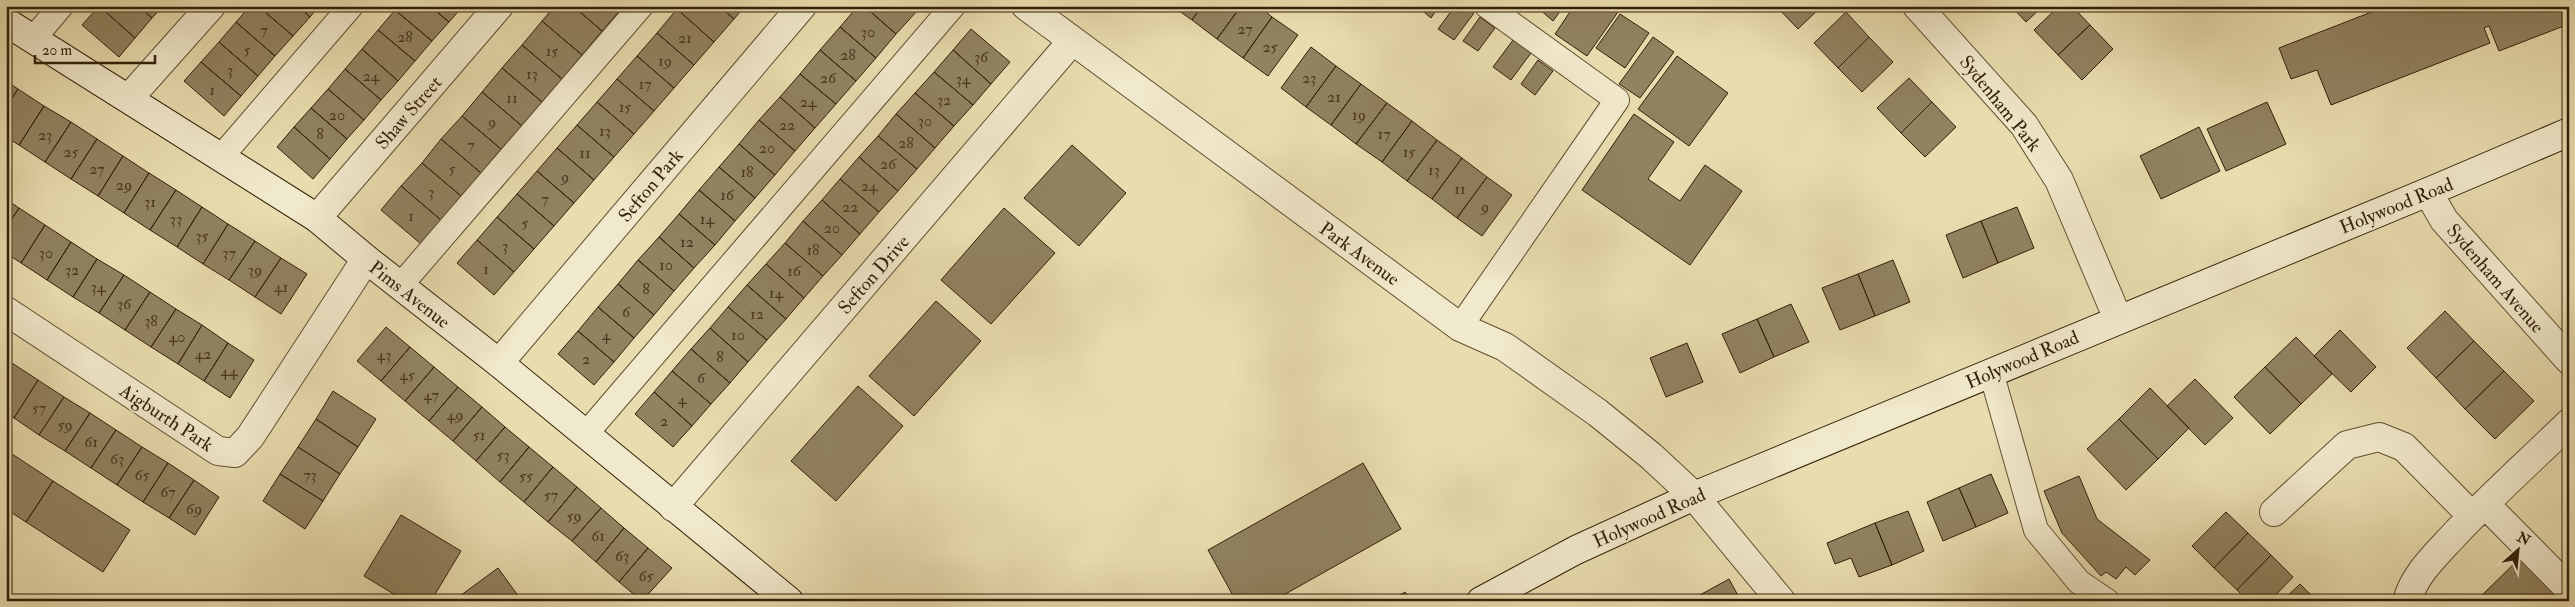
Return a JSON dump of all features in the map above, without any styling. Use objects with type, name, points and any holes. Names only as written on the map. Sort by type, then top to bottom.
[{"type":"street","points":[[129,98],[211,6]]},
{"type":"street","name":"Shaw Street","points":[[317,218],[499,6]]},
{"type":"street","name":"Sefton Park","points":[[498,363],[802,6]]},
{"type":"street","name":"Park Avenue","points":[[1026,6],[1460,327],[1505,347],[1598,413],[1694,496],[1781,601]]},
{"type":"street","name":"Sydenham Park","points":[[1917,6],[2024,125],[2059,180],[2118,319]]},
{"type":"street","name":"Pims Avenue","points":[[6,22],[317,218],[789,601]]},
{"type":"street","name":"Sefton Drive","points":[[673,507],[1072,41]]},
{"type":"street","name":"Holywood Road","points":[[1481,601],[1576,550],[1694,496],[2569,132]]},
{"type":"street","name":"Sydenham Avenue","points":[[2428,192],[2444,220],[2569,360]]},
{"type":"street","name":"Aigburth Park","points":[[6,311],[218,452],[235,453],[250,436],[366,259]]},
{"type":"street","points":[[2407,601],[2411,588],[2426,566],[2478,510],[2569,424]]},
{"type":"street","points":[[2274,512],[2347,444],[2378,437],[2404,446],[2569,589]]},
{"type":"lane","points":[[33,39],[61,6]]},
{"type":"lane","points":[[221,157],[351,6]]},
{"type":"lane","points":[[400,286],[640,6]]},
{"type":"lane","points":[[585,435],[953,6]]},
{"type":"lane","points":[[1460,327],[1618,100],[1487,6]]},
{"type":"lane","points":[[1991,372],[2036,530],[2078,582],[2107,601]]},
{"type":"building","points":[[99,6],[135,38],[119,57],[82,25]]},
{"type":"building","points":[[99,6],[138,6],[152,18],[135,38]]},
{"type":"building","points":[[138,6],[163,6],[152,18]]},
{"type":"building","points":[[250,6],[258,6],[293,36],[275,56],[236,22]]},
{"type":"building","points":[[258,6],[298,6],[310,17],[293,36]]},
{"type":"building","points":[[298,6],[319,6],[310,17]]},
{"type":"building","points":[[399,6],[430,6],[449,22],[432,41],[395,10]]},
{"type":"building","points":[[430,6],[463,6],[449,22]]},
{"type":"building","points":[[555,6],[573,6],[602,31],[582,55],[542,21]]},
{"type":"building","points":[[573,6],[621,6],[622,8],[602,31]]},
{"type":"building","points":[[680,6],[719,6],[734,19],[714,42],[677,9]]},
{"type":"building","points":[[719,6],[745,6],[734,19]]},
{"type":"building","points":[[858,6],[864,6],[896,34],[876,58],[840,27]]},
{"type":"building","points":[[864,6],[911,6],[917,11],[896,34]]},
{"type":"building","points":[[1172,6],[1202,6],[1192,20]]},
{"type":"building","points":[[1202,6],[1241,6],[1217,39],[1192,20]]},
{"type":"building","points":[[1241,6],[1259,6],[1272,17],[1243,58],[1217,39]]},
{"type":"building","points":[[1417,6],[1439,6],[1431,18]]},
{"type":"building","points":[[1455,6],[1465,6],[1474,13],[1454,40],[1438,29]]},
{"type":"building","points":[[1541,6],[1564,6],[1553,21],[1539,9]]},
{"type":"building","points":[[1574,6],[1610,6],[1618,12],[1587,56],[1555,34]]},
{"type":"building","points":[[1776,6],[1822,6],[1798,29]]},
{"type":"building","points":[[2011,6],[2043,6],[2026,22]]},
{"type":"building","points":[[2059,6],[2072,6],[2090,25],[2058,55],[2034,30]]},
{"type":"building","points":[[2387,6],[2569,6],[2569,24],[2499,51],[2489,26],[2484,28],[2490,43],[2331,105],[2317,70],[2291,79],[2279,48]]},
{"type":"building","points":[[677,9],[714,42],[694,65],[657,33]]},
{"type":"building","points":[[395,10],[432,41],[415,61],[378,30]]},
{"type":"building","points":[[1846,12],[1869,37],[1838,68],[1814,43]]},
{"type":"building","points":[[1620,14],[1649,33],[1625,68],[1596,48]]},
{"type":"building","points":[[1272,17],[1298,35],[1268,76],[1243,58]]},
{"type":"building","points":[[1480,17],[1495,28],[1478,51],[1463,41]]},
{"type":"building","points":[[542,21],[582,55],[562,79],[522,45]]},
{"type":"building","points":[[236,22],[275,56],[258,76],[219,42]]},
{"type":"building","points":[[2090,25],[2113,49],[2082,80],[2058,55]]},
{"type":"building","points":[[840,27],[876,58],[856,81],[820,50]]},
{"type":"building","points":[[971,29],[1010,62],[991,84],[953,50]]},
{"type":"building","points":[[378,30],[415,61],[398,81],[362,49]]},
{"type":"building","points":[[657,33],[694,65],[674,88],[637,56]]},
{"type":"building","points":[[1653,37],[1674,52],[1640,98],[1619,84]]},
{"type":"building","points":[[1869,37],[1893,62],[1862,92],[1838,68]]},
{"type":"building","points":[[1513,40],[1531,53],[1511,80],[1493,67]]},
{"type":"building","points":[[219,42],[258,76],[241,96],[201,62]]},
{"type":"building","points":[[522,45],[562,79],[542,102],[502,68]]},
{"type":"building","points":[[1311,47],[1336,66],[1306,107],[1281,88]]},
{"type":"building","points":[[362,49],[398,81],[381,100],[345,69]]},
{"type":"building","points":[[820,50],[856,81],[836,104],[800,74]]},
{"type":"building","points":[[953,50],[991,84],[973,105],[934,72]]},
{"type":"building","points":[[637,56],[674,88],[654,111],[617,79]]},
{"type":"building","points":[[1677,56],[1728,93],[1689,146],[1638,109]]},
{"type":"building","points":[[1538,60],[1553,71],[1535,95],[1521,84]]},
{"type":"building","points":[[201,62],[241,96],[224,116],[184,81]]},
{"type":"building","points":[[1336,66],[1361,84],[1331,125],[1306,107]]},
{"type":"building","points":[[502,68],[542,102],[522,126],[482,92]]},
{"type":"building","points":[[345,69],[381,100],[364,120],[328,89]]},
{"type":"building","points":[[934,72],[973,105],[954,126],[915,93]]},
{"type":"building","points":[[800,74],[836,104],[815,128],[780,97]]},
{"type":"building","points":[[1909,78],[1932,102],[1901,133],[1877,108]]},
{"type":"building","points":[[617,79],[654,111],[634,134],[597,102]]},
{"type":"building","points":[[6,81],[18,89],[6,107]]},
{"type":"building","points":[[1361,84],[1387,103],[1356,144],[1331,125]]},
{"type":"building","points":[[18,89],[44,106],[19,145],[6,137],[6,107]]},
{"type":"building","points":[[328,89],[364,120],[347,139],[311,108]]},
{"type":"building","points":[[482,92],[522,126],[501,149],[462,116]]},
{"type":"building","points":[[915,93],[954,126],[935,148],[896,114]]},
{"type":"building","points":[[780,97],[815,128],[795,151],[759,120]]},
{"type":"building","points":[[597,102],[634,134],[614,157],[577,125]]},
{"type":"building","points":[[1932,102],[1956,127],[1925,157],[1901,133]]},
{"type":"building","points":[[2267,102],[2286,144],[2226,171],[2207,129]]},
{"type":"building","points":[[1387,103],[1412,121],[1382,162],[1356,144]]},
{"type":"building","points":[[44,106],[71,122],[45,162],[19,145]]},
{"type":"building","points":[[311,108],[347,139],[330,159],[294,127]]},
{"type":"building","points":[[896,114],[935,148],[917,169],[878,136]]},
{"type":"building","points":[[1634,114],[1674,142],[1648,179],[1680,201],[1705,165],[1742,191],[1690,265],[1582,190]]},
{"type":"building","points":[[462,116],[501,149],[481,173],[441,139]]},
{"type":"building","points":[[759,120],[795,151],[775,175],[739,144]]},
{"type":"building","points":[[1412,121],[1437,140],[1407,181],[1382,162]]},
{"type":"building","points":[[71,122],[97,139],[71,179],[45,162]]},
{"type":"building","points":[[577,125],[614,157],[594,180],[557,148]]},
{"type":"building","points":[[294,127],[330,159],[313,179],[277,147]]},
{"type":"building","points":[[2199,127],[2220,171],[2161,199],[2140,156]]},
{"type":"building","points":[[878,136],[917,169],[898,191],[859,157]]},
{"type":"building","points":[[97,139],[123,156],[98,196],[71,179]]},
{"type":"building","points":[[441,139],[481,173],[461,196],[422,163]]},
{"type":"building","points":[[1437,140],[1462,158],[1432,199],[1407,181]]},
{"type":"building","points":[[739,144],[775,175],[755,198],[719,167]]},
{"type":"building","points":[[1072,145],[1126,193],[1079,246],[1024,198]]},
{"type":"building","points":[[557,148],[594,180],[574,203],[537,171]]},
{"type":"building","points":[[123,156],[149,173],[124,213],[98,196]]},
{"type":"building","points":[[859,157],[898,191],[879,212],[840,179]]},
{"type":"building","points":[[1462,158],[1487,177],[1457,218],[1432,199]]},
{"type":"building","points":[[422,163],[461,196],[441,220],[401,186]]},
{"type":"building","points":[[719,167],[755,198],[735,221],[699,190]]},
{"type":"building","points":[[537,171],[574,203],[554,226],[517,194]]},
{"type":"building","points":[[149,173],[176,190],[150,230],[124,213]]},
{"type":"building","points":[[1487,177],[1512,195],[1482,236],[1457,218]]},
{"type":"building","points":[[840,179],[879,212],[860,234],[822,200]]},
{"type":"building","points":[[401,186],[441,220],[421,244],[381,210]]},
{"type":"building","points":[[176,190],[202,207],[177,247],[150,230]]},
{"type":"building","points":[[699,190],[735,221],[715,245],[679,214]]},
{"type":"building","points":[[517,194],[554,226],[534,249],[497,217]]},
{"type":"building","points":[[6,199],[19,208],[6,228]]},
{"type":"building","points":[[822,200],[860,234],[842,255],[803,221]]},
{"type":"building","points":[[202,207],[228,224],[203,264],[177,247]]},
{"type":"building","points":[[2017,207],[2034,248],[1998,263],[1981,221]]},
{"type":"building","points":[[19,208],[45,225],[21,263],[6,253],[6,228]]},
{"type":"building","points":[[1004,208],[1055,253],[991,324],[941,280]]},
{"type":"building","points":[[679,214],[715,245],[694,268],[659,237]]},
{"type":"building","points":[[497,217],[534,249],[514,272],[477,240]]},
{"type":"building","points":[[803,221],[842,255],[823,276],[785,243]]},
{"type":"building","points":[[1981,221],[1998,263],[1963,278],[1946,235]]},
{"type":"building","points":[[228,224],[255,241],[229,280],[203,264]]},
{"type":"building","points":[[45,225],[71,242],[47,280],[21,263]]},
{"type":"building","points":[[659,237],[694,268],[674,291],[638,260]]},
{"type":"building","points":[[477,240],[514,272],[494,295],[457,263]]},
{"type":"building","points":[[255,241],[281,258],[255,297],[229,280]]},
{"type":"building","points":[[71,242],[97,259],[73,297],[47,280]]},
{"type":"building","points":[[785,243],[823,276],[804,298],[766,264]]},
{"type":"building","points":[[281,258],[307,274],[281,314],[255,297]]},
{"type":"building","points":[[97,259],[124,275],[99,313],[73,297]]},
{"type":"building","points":[[638,260],[674,291],[654,315],[618,284]]},
{"type":"building","points":[[1893,260],[1910,302],[1875,316],[1858,274]]},
{"type":"building","points":[[766,264],[804,298],[786,319],[747,285]]},
{"type":"building","points":[[1858,274],[1875,316],[1840,330],[1822,288]]},
{"type":"building","points":[[124,275],[150,292],[125,330],[99,313]]},
{"type":"building","points":[[618,284],[654,315],[634,338],[598,307]]},
{"type":"building","points":[[747,285],[786,319],[767,340],[728,307]]},
{"type":"building","points":[[150,292],[176,309],[151,347],[125,330]]},
{"type":"building","points":[[936,301],[981,341],[914,416],[869,376]]},
{"type":"building","points":[[1791,304],[1809,342],[1774,357],[1757,319]]},
{"type":"building","points":[[598,307],[634,338],[614,362],[578,331]]},
{"type":"building","points":[[728,307],[767,340],[748,362],[710,328]]},
{"type":"building","points":[[176,309],[202,325],[178,364],[151,347]]},
{"type":"building","points":[[2445,311],[2474,341],[2436,378],[2407,348]]},
{"type":"building","points":[[1757,319],[1774,357],[1740,373],[1722,334]]},
{"type":"building","points":[[202,325],[228,343],[204,381],[178,364]]},
{"type":"building","points":[[386,327],[410,347],[381,381],[357,361]]},
{"type":"building","points":[[710,328],[748,362],[730,383],[691,349]]},
{"type":"building","points":[[2340,330],[2376,367],[2351,392],[2314,356]]},
{"type":"building","points":[[578,331],[614,362],[594,385],[558,354]]},
{"type":"building","points":[[2296,337],[2332,374],[2301,404],[2265,367]]},
{"type":"building","points":[[2474,341],[2504,371],[2465,409],[2436,378]]},
{"type":"building","points":[[228,343],[254,360],[230,398],[204,381]]},
{"type":"building","points":[[1687,343],[1703,382],[1666,397],[1650,358]]},
{"type":"building","points":[[410,347],[434,367],[405,401],[381,381]]},
{"type":"building","points":[[691,349],[730,383],[711,404],[672,371]]},
{"type":"building","points":[[12,363],[38,380],[14,418],[6,413],[6,372]]},
{"type":"building","points":[[434,367],[458,387],[429,421],[405,401]]},
{"type":"building","points":[[2265,367],[2301,404],[2270,434],[2234,397]]},
{"type":"building","points":[[672,371],[711,404],[692,426],[654,392]]},
{"type":"building","points":[[2504,371],[2534,401],[2495,439],[2465,409]]},
{"type":"building","points":[[2195,379],[2233,418],[2205,445],[2167,406]]},
{"type":"building","points":[[38,380],[64,397],[39,435],[14,418]]},
{"type":"building","points":[[858,386],[903,426],[836,501],[791,461]]},
{"type":"building","points":[[458,387],[482,407],[453,441],[429,421]]},
{"type":"building","points":[[2150,388],[2189,428],[2158,459],[2119,419]]},
{"type":"building","points":[[333,391],[376,419],[358,447],[316,419]]},
{"type":"building","points":[[654,392],[692,426],[673,447],[635,414]]},
{"type":"building","points":[[64,397],[90,413],[65,451],[39,435]]},
{"type":"building","points":[[482,407],[505,427],[476,461],[453,441]]},
{"type":"building","points":[[90,413],[116,430],[91,468],[65,451]]},
{"type":"building","points":[[316,419],[358,447],[340,474],[298,447]]},
{"type":"building","points":[[2119,419],[2158,459],[2126,490],[2087,449]]},
{"type":"building","points":[[505,427],[529,447],[500,482],[476,461]]},
{"type":"building","points":[[116,430],[142,447],[117,485],[91,468]]},
{"type":"building","points":[[142,447],[168,463],[143,502],[117,485]]},
{"type":"building","points":[[298,447],[340,474],[323,501],[280,474]]},
{"type":"building","points":[[529,447],[553,467],[524,502],[500,482]]},
{"type":"building","points":[[6,450],[53,481],[26,522],[6,509]]},
{"type":"building","points":[[168,463],[194,480],[169,518],[143,502]]},
{"type":"building","points":[[1363,463],[1401,529],[1273,601],[1236,601],[1208,550]]},
{"type":"building","points":[[553,467],[577,487],[548,522],[524,502]]},
{"type":"building","points":[[280,474],[323,501],[305,529],[263,501]]},
{"type":"building","points":[[1991,474],[2008,513],[1976,527],[1959,488]]},
{"type":"building","points":[[2079,476],[2097,519],[2150,560],[2135,575],[2126,567],[2116,579],[2106,572],[2101,576],[2062,533],[2044,491]]},
{"type":"building","points":[[194,480],[219,497],[195,535],[169,518]]},
{"type":"building","points":[[53,481],[130,530],[103,572],[26,522]]},
{"type":"building","points":[[577,487],[601,508],[572,541],[548,522]]},
{"type":"building","points":[[1959,488],[1976,527],[1943,541],[1927,502]]},
{"type":"building","points":[[601,508],[624,528],[596,562],[572,541]]},
{"type":"building","points":[[1908,511],[1924,551],[1892,565],[1875,523]]},
{"type":"building","points":[[2226,512],[2248,533],[2214,568],[2192,546]]},
{"type":"building","points":[[401,515],[461,551],[431,601],[405,601],[364,576]]},
{"type":"building","points":[[1875,523],[1892,565],[1859,577],[1851,558],[1835,564],[1827,543]]},
{"type":"building","points":[[624,528],[648,548],[619,582],[596,562]]},
{"type":"building","points":[[2248,533],[2271,555],[2237,590],[2214,568]]},
{"type":"building","points":[[648,548],[672,568],[642,601],[619,582]]},
{"type":"building","points":[[2526,552],[2565,601],[2476,601]]},
{"type":"building","points":[[2271,555],[2293,577],[2270,601],[2248,601],[2237,590]]},
{"type":"building","points":[[498,568],[522,601],[453,601]]},
{"type":"building","points":[[1729,579],[1741,601],[1689,601]]},
{"type":"building","points":[[2300,584],[2317,601],[2282,601]]},
{"type":"building","points":[[1405,592],[1410,598],[1405,601],[1390,601]]}]
